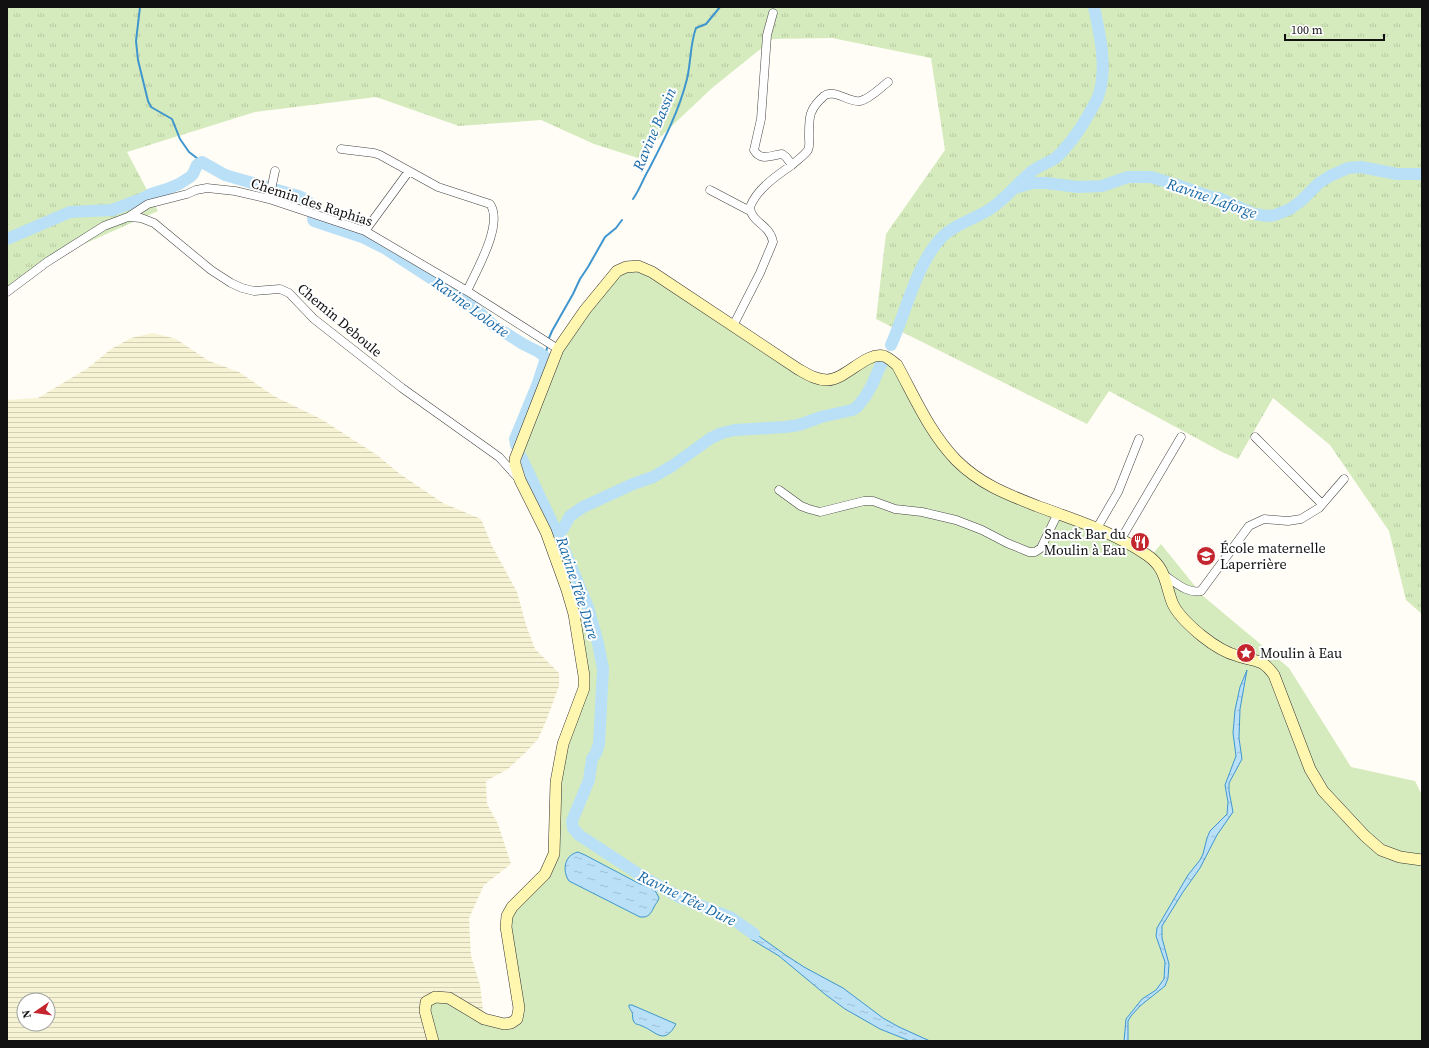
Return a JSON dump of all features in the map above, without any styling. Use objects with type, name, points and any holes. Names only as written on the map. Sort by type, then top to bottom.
[{"type":"street","points":[[773,13],[767,35],[761,118],[754,150],[756,154],[765,157],[782,154],[792,164]]},
{"type":"street","points":[[750,211],[753,200],[757,194],[805,153],[808,148],[809,118],[811,112],[825,95],[829,93],[835,94],[854,101],[859,101],[888,82]]},
{"type":"street","points":[[341,149],[374,153],[450,191],[490,204],[493,208],[494,224],[490,240],[467,291]]},
{"type":"street","points":[[269,200],[275,171]]},
{"type":"street","points":[[366,231],[409,171]]},
{"type":"street","name":"Chemin des Raphias","points":[[128,217],[148,204],[207,188],[235,191],[269,200],[366,231],[467,291],[558,349]]},
{"type":"street","points":[[710,190],[750,211],[769,231],[773,242],[760,273],[733,326]]},
{"type":"street","points":[[7,292],[47,262],[82,239],[104,226],[128,217]]},
{"type":"street","name":"Chemin Deboule","points":[[128,217],[141,218],[154,223],[211,270],[242,288],[254,291],[280,289],[289,293],[314,319],[402,388],[499,457],[520,480]]},
{"type":"street","points":[[432,1041],[425,1011],[426,1002],[435,996],[449,998],[484,1019],[511,1024],[517,1019],[519,1008],[506,928],[507,916],[512,907],[545,874],[554,854],[556,782],[563,744],[584,688],[584,676],[574,614],[555,555],[543,526],[520,480],[515,464],[517,453],[558,349],[617,271],[626,267],[638,266],[652,272],[798,369],[818,379],[827,380],[837,378],[869,358],[885,356],[897,365],[932,431],[956,460],[976,478],[1001,492],[1098,528],[1121,539],[1150,558],[1160,567],[1177,612],[1191,626],[1213,644],[1232,654],[1254,659],[1268,666],[1274,675],[1310,769],[1323,791],[1365,836],[1381,850],[1400,857],[1422,860]]},
{"type":"street","points":[[1121,539],[1181,437]]},
{"type":"street","points":[[1255,437],[1321,506]]},
{"type":"street","points":[[1098,528],[1118,492],[1139,439]]},
{"type":"street","points":[[1164,575],[1186,590],[1194,592],[1201,591],[1249,526],[1264,519],[1288,521],[1301,519],[1321,506],[1344,479]]},
{"type":"street","points":[[779,490],[801,506],[820,512],[860,502],[873,501],[895,509],[922,512],[956,520],[982,530],[1029,552],[1035,552],[1041,548],[1058,513]]},
{"type":"shaded area","points":[[153,333],[176,339],[209,361],[239,372],[274,396],[321,419],[377,455],[400,474],[443,503],[481,519],[492,546],[517,592],[526,625],[535,649],[559,673],[559,686],[538,739],[508,769],[486,781],[487,804],[498,824],[511,864],[484,885],[469,918],[471,956],[480,985],[484,1019],[433,1041],[7,1041],[7,400],[38,398],[88,368],[111,349],[131,338]]},
{"type":"green space","points":[[7,7],[1422,7],[1422,614],[1406,600],[1389,531],[1330,445],[1273,398],[1238,459],[1222,452],[1109,391],[1087,424],[876,319],[886,234],[945,150],[931,58],[832,38],[773,39],[712,88],[638,158],[594,144],[541,120],[459,126],[376,97],[255,112],[127,152],[158,211],[46,261],[7,287]]},
{"type":"green space","points":[[638,266],[818,379],[885,356],[919,407],[976,478],[1150,557],[1161,544],[1203,596],[1289,668],[1351,767],[1415,781],[1422,795],[1422,1041],[433,1041],[426,1002],[435,997],[484,1019],[517,1019],[507,916],[554,854],[556,782],[581,699],[574,614],[515,464],[558,349],[617,271]]},
{"type":"water","points":[[1247,670],[1240,709],[1239,738],[1242,759],[1229,783],[1233,812],[1217,835],[1200,868],[1162,926],[1162,938],[1169,964],[1168,978],[1165,986],[1140,1006],[1131,1016],[1128,1021],[1128,1041],[1124,1041],[1126,1019],[1142,999],[1156,990],[1164,979],[1165,962],[1156,936],[1157,928],[1188,875],[1200,860],[1210,831],[1227,814],[1228,802],[1225,785],[1236,756],[1233,733],[1235,710],[1240,687]]},
{"type":"water","points":[[578,852],[640,884],[650,887],[656,892],[659,898],[651,913],[646,917],[640,917],[569,881],[565,873],[567,860],[570,856]]},
{"type":"water","points":[[742,924],[747,925],[756,934],[804,967],[843,988],[883,1018],[930,1041],[910,1041],[880,1029],[845,1009],[779,956],[751,939],[746,934]]},
{"type":"water","points":[[629,1005],[676,1024],[672,1031],[668,1034],[660,1036],[635,1023]]},
{"type":"waterway","points":[[140,7],[136,41],[138,60],[148,101],[151,107],[172,119],[180,139],[189,152],[202,162]]},
{"type":"waterway","name":"Ravine Bassin","points":[[633,199],[666,136],[680,102],[687,79],[696,28],[706,24],[720,7]]},
{"type":"waterway","name":"Ravine Laforge","points":[[891,345],[918,275],[932,249],[941,238],[959,225],[993,207],[1031,172],[1057,157],[1083,124],[1098,97],[1101,86],[1103,64],[1102,52],[1094,7]]},
{"type":"waterway","name":"Ravine Lolotte","points":[[7,239],[70,212],[112,210],[167,189],[190,177],[197,165],[202,162],[225,175],[266,187]]},
{"type":"waterway","name":"Ravine Laforge","points":[[1015,188],[1033,183],[1078,187],[1102,186],[1128,177],[1151,177],[1211,197],[1219,198],[1254,214],[1267,216],[1275,215],[1290,209],[1301,201],[1319,183],[1348,168],[1361,167],[1397,174],[1422,174]]},
{"type":"waterway","name":"Ravine Lolotte","points":[[277,190],[306,200],[312,208]]},
{"type":"waterway","name":"Ravine Lolotte","points":[[313,219],[314,221],[362,237],[386,249],[476,309],[493,325],[545,357],[538,383],[515,439],[516,445]]},
{"type":"waterway","name":"Ravine Bassin","points":[[549,338],[580,279],[605,237],[616,228],[622,220]]},
{"type":"waterway","name":"Ravine Bassin","points":[[545,357],[547,348]]},
{"type":"waterway","name":"Ravine Tête Dure","points":[[558,535],[570,516],[583,507],[633,484],[653,477],[672,466],[711,438],[722,433],[735,430],[799,425],[821,417],[852,410],[857,407],[865,397],[882,362]]},
{"type":"waterway","name":"Ravine Tête Dure","points":[[521,457],[558,535],[588,607],[598,643],[603,669],[599,744],[592,759],[589,780],[572,821],[573,828],[579,835],[643,877],[681,898],[730,917],[754,934]]},
{"type":"place","name":"Snack Bar du Moulin à Eau","points":[[1140,542]]},
{"type":"place","name":"École maternelle Laperrière","points":[[1206,556]]},
{"type":"place","name":"Moulin à Eau","points":[[1246,653]]}]
